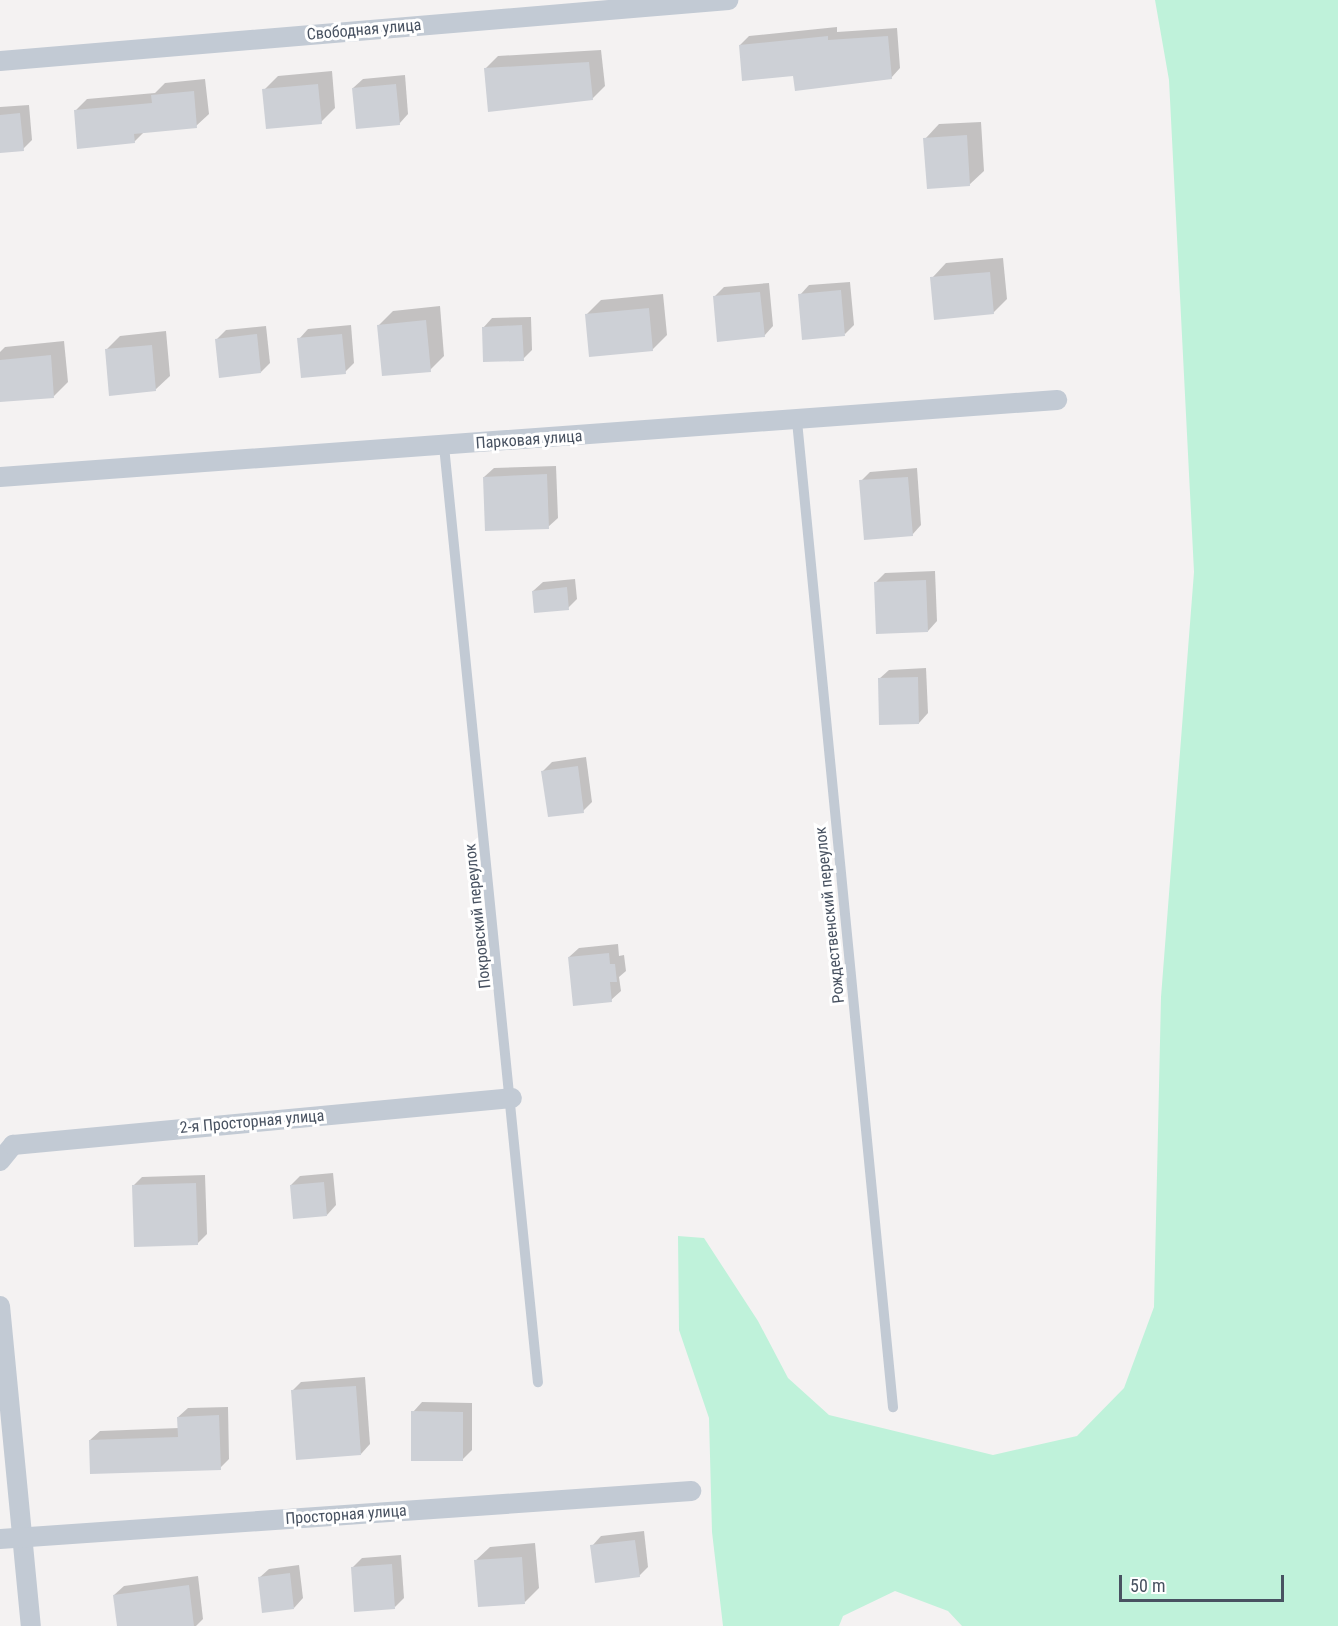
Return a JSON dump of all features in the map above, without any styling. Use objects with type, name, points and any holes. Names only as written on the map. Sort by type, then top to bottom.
[{"type":"street","name":"Свободная улица","points":[[0,61],[728,0]]},
{"type":"street","name":"Парковая улица","points":[[0,477],[797,421],[1057,400]]},
{"type":"street","name":"2-я Просторная улица","points":[[0,1161],[13,1144],[512,1098]]},
{"type":"street","points":[[0,1306],[31,1626]]},
{"type":"street","name":"Просторная улица","points":[[0,1539],[691,1491]]},
{"type":"lane","name":"Рождественский переулок","points":[[797,421],[893,1407]]},
{"type":"lane","name":"Покровский переулок","points":[[444,446],[512,1098],[538,1382]]},
{"type":"green space","points":[[1155,0],[1338,0],[1338,1626],[962,1626],[948,1611],[895,1591],[843,1616],[839,1626],[723,1626],[712,1532],[709,1418],[679,1330],[678,1236],[704,1238],[758,1321],[788,1378],[829,1415],[993,1455],[1077,1436],[1124,1388],[1154,1307],[1161,997],[1194,572],[1169,80]]},
{"type":"building","points":[[828,36],[828,40],[888,36],[892,79],[795,91],[793,76],[742,81],[739,45]]},
{"type":"building","points":[[589,62],[593,100],[488,112],[484,68]]},
{"type":"building","points":[[318,84],[322,124],[266,129],[262,89]]},
{"type":"building","points":[[396,84],[400,125],[356,129],[352,88]]},
{"type":"building","points":[[194,91],[197,128],[134,134],[135,143],[77,149],[74,110],[152,103],[151,95]]},
{"type":"building","points":[[20,113],[24,151],[0,153],[0,115]]},
{"type":"building","points":[[967,135],[970,186],[927,189],[923,138]]},
{"type":"building","points":[[990,272],[994,314],[934,320],[930,277]]},
{"type":"building","points":[[841,290],[845,336],[802,340],[798,294]]},
{"type":"building","points":[[760,292],[765,337],[717,342],[713,296]]},
{"type":"building","points":[[649,308],[653,351],[589,357],[585,314]]},
{"type":"building","points":[[426,320],[431,372],[382,376],[377,325]]},
{"type":"building","points":[[522,325],[524,361],[483,362],[482,327]]},
{"type":"building","points":[[257,334],[261,373],[219,378],[215,339]]},
{"type":"building","points":[[342,334],[346,374],[301,378],[297,338]]},
{"type":"building","points":[[152,345],[156,391],[109,396],[105,349]]},
{"type":"building","points":[[51,355],[54,398],[0,402],[0,360]]},
{"type":"building","points":[[547,474],[549,529],[485,531],[483,477]]},
{"type":"building","points":[[908,477],[913,536],[864,540],[859,480]]},
{"type":"building","points":[[926,580],[928,632],[876,634],[874,582]]},
{"type":"building","points":[[567,587],[569,610],[534,613],[532,591]]},
{"type":"building","points":[[918,677],[919,724],[879,725],[878,678]]},
{"type":"building","points":[[578,766],[584,813],[548,817],[541,771]]},
{"type":"building","points":[[609,953],[610,964],[615,964],[617,982],[610,982],[612,1002],[573,1006],[568,957]]},
{"type":"building","points":[[324,1182],[327,1216],[293,1219],[290,1185]]},
{"type":"building","points":[[196,1183],[198,1245],[134,1247],[132,1185]]},
{"type":"building","points":[[356,1386],[361,1455],[296,1460],[291,1390]]},
{"type":"building","points":[[411,1411],[463,1412],[463,1461],[411,1461]]},
{"type":"building","points":[[219,1415],[221,1470],[90,1474],[89,1440],[178,1437],[177,1417]]},
{"type":"building","points":[[635,1540],[640,1577],[595,1583],[590,1545]]},
{"type":"building","points":[[522,1557],[525,1604],[478,1607],[474,1560]]},
{"type":"building","points":[[392,1564],[395,1609],[354,1612],[351,1567]]},
{"type":"building","points":[[290,1573],[294,1609],[262,1613],[258,1577]]},
{"type":"building","points":[[189,1585],[194,1626],[117,1626],[113,1595]]}]
